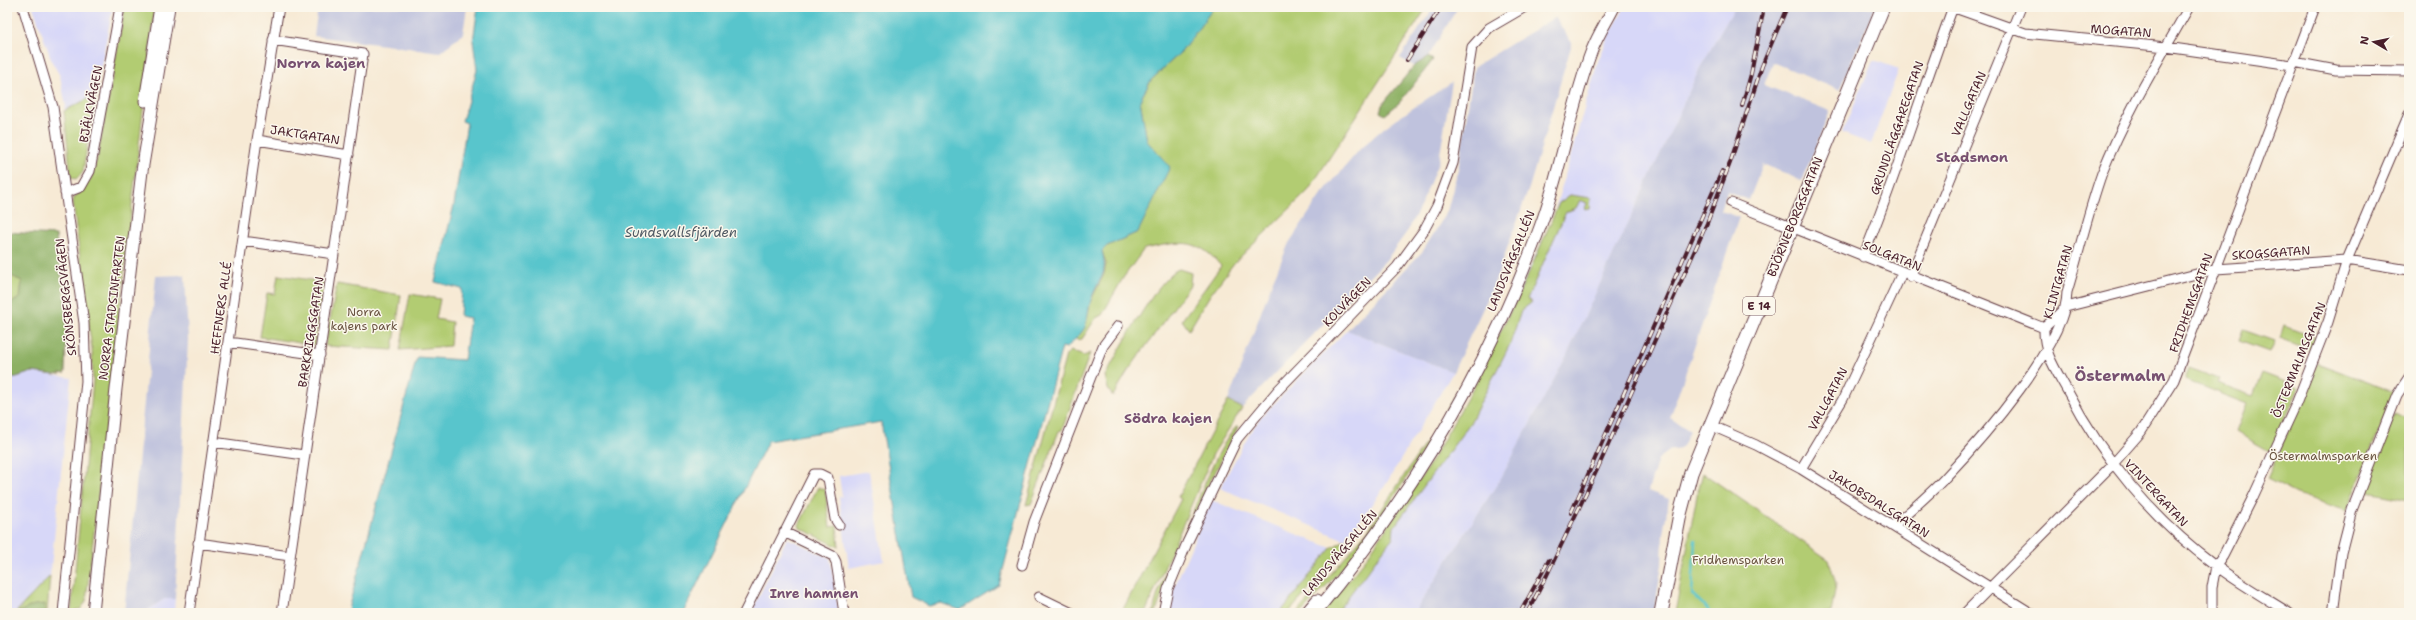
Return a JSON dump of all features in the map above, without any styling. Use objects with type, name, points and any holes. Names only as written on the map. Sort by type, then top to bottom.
[{"type":"highway","name":"BJÖRNEBORGSGATAN","points":[[1661,613],[1680,514],[1691,473],[1883,7]]},
{"type":"main road","name":"NORRA STADSINFARTEN","points":[[89,611],[135,184],[160,7]]},
{"type":"main road","name":"NORRA STADSINFARTEN","points":[[89,611],[142,171],[169,7]]},
{"type":"main road","name":"LANDSVÄGSALLÉN","points":[[1316,613],[1353,567],[1393,509],[1464,394],[1506,310],[1532,249],[1557,179],[1592,49],[1614,7]]},
{"type":"main road","name":"LANDSVÄGSALLÉN","points":[[1306,613],[1393,509]]},
{"type":"street","name":"SKÖNSBERGSVÄGEN","points":[[24,7],[53,107],[84,323],[86,381],[63,613]]},
{"type":"street","name":"BJÄLKVÄGEN","points":[[65,193],[81,187],[90,171],[120,7]]},
{"type":"street","name":"HEFFNERS ALLÉ","points":[[189,613],[272,40],[279,7]]},
{"type":"street","name":"KOLVÄGEN","points":[[1163,613],[1168,590],[1187,543],[1237,439],[1278,390],[1397,267],[1424,230],[1437,206],[1453,163],[1472,47],[1489,28],[1525,7]]},
{"type":"street","name":"MOGATAN","points":[[1953,7],[2012,30],[2025,33],[2082,40],[2166,47],[2336,70],[2409,71]]},
{"type":"street","name":"GRUNDLÄGGAREGATAN","points":[[1863,257],[1882,212],[1925,83],[1953,7]]},
{"type":"street","name":"VALLGATAN","points":[[1801,469],[1843,399],[1906,275],[2021,7]]},
{"type":"street","name":"KLINTGATAN","points":[[1893,526],[1943,480],[1987,430],[2046,351],[2066,307],[2067,292],[2102,174],[2123,126],[2189,7]]},
{"type":"street","name":"FRIDHEMSGATAN","points":[[1965,613],[2113,464],[2141,432],[2174,380],[2293,64],[2316,7]]},
{"type":"street","name":"BARKRIGGSGATAN","points":[[272,40],[363,54],[282,613]]},
{"type":"street","name":"ÖSTERMALMSGATAN","points":[[2212,613],[2212,587],[2216,566],[2223,556],[2253,497],[2296,404],[2328,322],[2347,260],[2409,114]]},
{"type":"street","name":"JAKTGATAN","points":[[258,140],[349,155]]},
{"type":"street","name":"SOLGATAN","points":[[1731,203],[1906,275],[2044,328]]},
{"type":"street","points":[[243,241],[334,254]]},
{"type":"street","name":"SKOGSGATAN","points":[[2066,307],[2216,269],[2347,260],[2409,270]]},
{"type":"street","points":[[2046,351],[2044,328],[2066,307]]},
{"type":"street","points":[[1022,565],[1034,522],[1103,346],[1118,326]]},
{"type":"street","points":[[228,342],[320,355]]},
{"type":"street","name":"VINTERGATAN","points":[[2046,351],[2082,419],[2113,464],[2178,534],[2216,566],[2289,613]]},
{"type":"street","points":[[2333,613],[2341,553],[2352,510],[2397,396],[2409,377]]},
{"type":"street","name":"JAKOBSDALSGATAN","points":[[1710,424],[1756,445],[1801,469],[1990,589],[2031,613]]},
{"type":"street","points":[[213,442],[304,454]]},
{"type":"street","points":[[744,613],[814,474],[820,474],[828,478],[835,520],[839,525]]},
{"type":"street","points":[[784,532],[833,556],[836,562],[844,613]]},
{"type":"street","points":[[198,544],[290,556]]},
{"type":"street","points":[[1039,597],[1072,613]]},
{"type":"shaded area","points":[[33,7],[113,7],[95,95],[64,111],[66,106],[60,76],[52,62]]},
{"type":"shaded area","points":[[318,7],[467,7],[463,34],[440,52],[314,36]]},
{"type":"shaded area","points":[[1434,7],[1458,7],[1428,57],[1414,66],[1400,58]]},
{"type":"shaded area","points":[[1625,7],[1735,7],[1700,68],[1566,357],[1501,478],[1414,613],[1330,613],[1428,467],[1478,379],[1553,217],[1596,68],[1606,41]]},
{"type":"shaded area","points":[[1735,7],[1875,7],[1839,90],[1773,62],[1764,85],[1830,111],[1802,181],[1763,164],[1749,200],[1727,191],[1721,211],[1739,217],[1670,418],[1690,431],[1683,446],[1676,450],[1672,449],[1658,459],[1648,491],[1669,499],[1663,534],[1662,564],[1654,613],[1414,613],[1501,478],[1566,357],[1700,68]]},
{"type":"shaded area","points":[[1555,17],[1572,43],[1529,188],[1493,287],[1453,372],[1347,330],[1423,251],[1447,212],[1459,165],[1474,67]]},
{"type":"shaded area","points":[[1873,60],[1899,69],[1871,144],[1842,133]]},
{"type":"shaded area","points":[[1452,82],[1439,160],[1421,205],[1406,233],[1387,259],[1242,408],[1228,401],[1273,280],[1289,243],[1321,195],[1361,148],[1385,127]]},
{"type":"shaded area","points":[[185,275],[188,340],[175,599],[164,599],[143,613],[124,613],[156,276]]},
{"type":"shaded area","points":[[1347,330],[1453,372],[1383,489],[1345,540],[1220,488],[1249,434],[1262,416]]},
{"type":"shaded area","points":[[32,372],[71,378],[50,576],[15,613],[7,613],[7,380]]},
{"type":"shaded area","points":[[869,471],[884,561],[849,568],[839,497],[842,496],[839,476]]},
{"type":"shaded area","points":[[1211,500],[1331,548],[1281,613],[1171,613],[1174,588]]},
{"type":"shaded area","points":[[787,538],[830,558],[839,613],[751,613]]},
{"type":"shaded area","points":[[164,599],[175,599],[174,613],[143,613]]},
{"type":"green space","points":[[125,7],[155,7],[86,601],[81,609],[75,610],[77,613],[71,613],[93,381],[92,350],[73,203],[74,198],[91,178],[98,155]]},
{"type":"green space","points":[[1214,7],[1427,7],[1308,191],[1234,263],[1210,295],[1189,330],[1182,320],[1221,266],[1204,250],[1195,246],[1177,243],[1144,249],[1123,278],[1102,315],[1096,318],[1082,339],[1078,340],[1076,338],[1085,327],[1091,300],[1104,274],[1106,264],[1102,251],[1107,246],[1138,232],[1147,141],[1140,100],[1151,80],[1182,51]]},
{"type":"green space","points":[[1428,57],[1433,60],[1399,103],[1385,115],[1380,112],[1382,105],[1414,66]]},
{"type":"green space","points":[[95,95],[83,172],[77,179],[71,178],[64,111]]},
{"type":"green space","points":[[1570,195],[1591,198],[1590,208],[1585,209],[1587,203],[1580,200],[1576,208],[1566,212],[1527,299],[1532,302],[1521,311],[1510,344],[1470,423],[1394,527],[1393,537],[1336,613],[1321,613],[1365,560],[1428,467],[1478,379],[1531,268],[1559,203]]},
{"type":"green space","points":[[7,232],[56,235],[65,300],[65,373],[55,375],[32,372],[7,380],[7,305],[20,298],[22,281],[9,275]]},
{"type":"green space","points":[[7,251],[10,262],[9,274],[22,281],[20,298],[7,305]]},
{"type":"green space","points":[[1179,269],[1191,273],[1190,285],[1128,371],[1113,396],[1108,389],[1105,376],[1150,300],[1170,275]]},
{"type":"green space","name":"Norra kajens park","points":[[278,275],[324,282],[314,345],[260,337],[267,293],[275,294]]},
{"type":"green space","name":"Norra kajens park","points":[[337,284],[401,295],[393,350],[325,346]]},
{"type":"green space","name":"Norra kajens park","points":[[410,294],[440,299],[436,319],[452,322],[450,346],[400,350]]},
{"type":"green space","points":[[2284,326],[2318,339],[2313,351],[2280,338]]},
{"type":"green space","points":[[2243,330],[2274,341],[2269,352],[2239,341]]},
{"type":"green space","points":[[1070,351],[1084,356],[1090,353],[1062,430],[1059,431],[1031,504],[1026,505],[1066,355]]},
{"type":"green space","name":"Östermalmsparken","points":[[2317,363],[2394,392],[2347,511],[2297,494],[2267,479]]},
{"type":"green space","name":"Östermalmsparken","points":[[2189,368],[2219,379],[2217,383],[2253,396],[2262,373],[2299,387],[2271,452],[2236,432],[2247,404],[2185,380]]},
{"type":"green space","points":[[1461,384],[1462,385],[1423,452],[1395,496],[1350,559],[1301,613],[1297,613],[1367,532],[1436,427]]},
{"type":"green space","points":[[1228,401],[1242,408],[1213,454],[1146,611],[1121,613],[1181,499],[1178,497]]},
{"type":"green space","name":"Östermalmsparken","points":[[2395,414],[2409,421],[2409,500],[2363,491]]},
{"type":"green space","points":[[1237,426],[1238,427],[1203,496],[1166,583],[1156,612],[1153,613],[1161,584],[1182,539],[1206,479],[1229,435]]},
{"type":"green space","name":"Fridhemsparken","points":[[1703,473],[1829,560],[1836,584],[1831,613],[1675,613],[1697,495]]},
{"type":"green space","points":[[818,487],[825,490],[830,527],[837,526],[839,547],[800,528],[799,525]]},
{"type":"green space","points":[[1345,540],[1350,545],[1288,613],[1280,613],[1331,548]]},
{"type":"green space","points":[[50,576],[47,613],[15,613]]},
{"type":"green space","points":[[45,604],[45,613],[16,613],[34,605]]},
{"type":"water","name":"Sundsvallsfjärden","points":[[478,7],[1214,7],[1182,51],[1151,80],[1140,100],[1147,141],[1170,167],[1138,232],[1107,246],[1102,251],[1104,266],[1102,277],[1091,300],[1085,327],[1067,348],[1062,347],[999,585],[960,610],[941,603],[929,606],[911,597],[881,422],[768,441],[683,613],[347,613],[417,357],[464,360],[470,318],[460,316],[462,289],[435,282],[454,205],[467,123],[462,121],[477,70],[473,41]]},
{"type":"waterway","points":[[1695,540],[1692,594],[1712,613]]},
{"type":"railway","points":[[1407,60],[1441,7]]},
{"type":"railway","points":[[1742,106],[1751,74],[1764,7]]},
{"type":"railway","points":[[1527,613],[1547,575],[1597,470],[1707,223],[1730,163],[1762,66],[1787,7]]},
{"type":"railway","points":[[1571,513],[1722,171]]},
{"type":"railway","points":[[1520,613],[1549,560]]},
{"type":"district","name":"Norra kajen","points":[[321,63]]},
{"type":"district","name":"Stadsmon","points":[[1972,157]]},
{"type":"district","name":"Östermalm","points":[[2120,375]]},
{"type":"district","name":"Södra kajen","points":[[1168,418]]},
{"type":"district","name":"Inre hamnen","points":[[814,593]]}]
